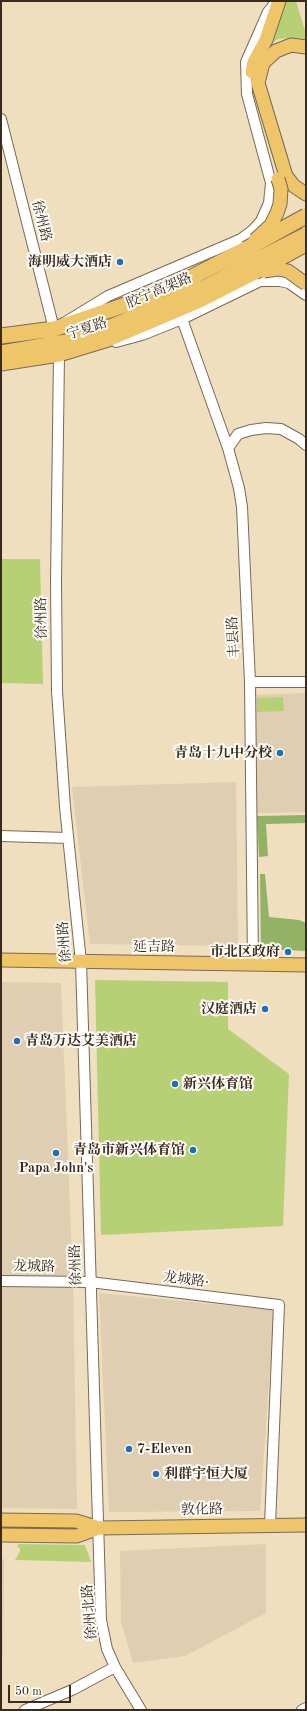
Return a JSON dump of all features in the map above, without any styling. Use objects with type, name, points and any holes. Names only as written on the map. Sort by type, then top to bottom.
[{"type":"highway","name":"胶宁高架路","points":[[1,336],[54,329],[149,296],[192,277],[306,216]]},
{"type":"highway","name":"胶宁高架路","points":[[1,353],[78,340],[253,268],[306,235]]},
{"type":"main road","points":[[278,1],[266,40],[254,62],[252,90],[282,178],[306,194]]},
{"type":"main road","points":[[246,249],[271,225],[280,204],[282,178],[260,93],[259,78],[263,63],[276,51],[291,45],[306,47]]},
{"type":"main road","name":"宁夏路","points":[[1,364],[59,355],[108,340],[172,314],[253,268],[306,245]]},
{"type":"main road","points":[[253,268],[278,269],[296,276],[306,284]]},
{"type":"main road","name":"延吉路","points":[[1,960],[306,964]]},
{"type":"main road","name":"敦化路","points":[[1,1520],[76,1521],[99,1528],[306,1525]]},
{"type":"main road","name":"敦化路","points":[[1,1535],[77,1536],[99,1528]]},
{"type":"street","points":[[54,329],[108,296],[241,239],[261,221],[270,203],[271,183],[247,94],[246,62],[268,12],[278,1]]},
{"type":"street","name":"徐州路","points":[[1,120],[54,329]]},
{"type":"street","points":[[252,230],[266,242],[270,249],[273,266],[270,280]]},
{"type":"street","points":[[90,346],[111,343],[142,335],[182,319],[260,281],[270,280],[289,283],[306,295]]},
{"type":"street","name":"丰县路","points":[[182,319],[228,448],[239,488],[242,507],[250,682],[253,964]]},
{"type":"street","name":"徐州路","points":[[59,355],[56,581],[57,691],[68,838],[81,962],[99,1528]]},
{"type":"street","points":[[228,448],[238,434],[266,428],[281,430],[299,439],[306,445]]},
{"type":"street","points":[[250,682],[306,682]]},
{"type":"street","points":[[1,836],[68,838]]},
{"type":"street","name":"龙城路","points":[[1,1281],[90,1282]]},
{"type":"street","name":"龙城路·","points":[[90,1282],[279,1305],[270,1525]]},
{"type":"street","name":"徐州北路","points":[[99,1528],[101,1620],[108,1649],[115,1667],[141,1710]]},
{"type":"street","points":[[25,1710],[72,1690],[115,1667]]},
{"type":"street","points":[[302,1710],[306,1708]]},
{"type":"shaded area","name":"青岛十九中分校","points":[[306,693],[306,812],[257,813],[253,695]]},
{"type":"shaded area","points":[[236,782],[238,946],[90,944],[72,787]]},
{"type":"shaded area","points":[[1,982],[61,983],[73,1282],[77,1509],[1,1508]]},
{"type":"shaded area","points":[[99,1293],[274,1310],[260,1511],[109,1512]]},
{"type":"shaded area","points":[[266,1544],[266,1613],[185,1656],[133,1663],[121,1621],[120,1551]]},
{"type":"shaded area","points":[[1,1559],[4,1559],[3,1658],[1,1658]]},
{"type":"green space","points":[[283,1],[296,1],[306,34],[306,42],[289,38],[278,39],[267,45]]},
{"type":"green space","points":[[1,559],[40,559],[43,684],[1,683]]},
{"type":"green space","points":[[283,697],[284,711],[257,712],[257,698]]},
{"type":"green space","points":[[306,815],[306,823],[266,824],[268,856],[259,857],[257,816]]},
{"type":"green space","points":[[260,874],[265,874],[269,917],[299,920],[306,923],[306,951],[261,949]]},
{"type":"green space","name":"青岛市新兴体育馆","points":[[95,980],[228,982],[228,1029],[289,1074],[283,1226],[101,1235]]},
{"type":"green space","points":[[19,1544],[85,1545],[91,1562],[15,1560],[20,1551],[20,1548],[17,1547]]},
{"type":"place","name":"海明威大酒店","points":[[120,262]]},
{"type":"place","name":"青岛十九中分校","points":[[280,753]]},
{"type":"place","name":"市北区政府","points":[[288,952]]},
{"type":"place","name":"汉庭酒店","points":[[265,1009]]},
{"type":"place","name":"青岛万达艾美酒店","points":[[17,1041]]},
{"type":"place","name":"新兴体育馆","points":[[175,1084]]},
{"type":"place","name":"青岛市新兴体育馆","points":[[193,1150]]},
{"type":"place","name":"Papa John's","points":[[56,1153]]},
{"type":"place","name":"7-Eleven","points":[[129,1449]]},
{"type":"place","name":"利群宇恒大厦","points":[[156,1474]]}]
